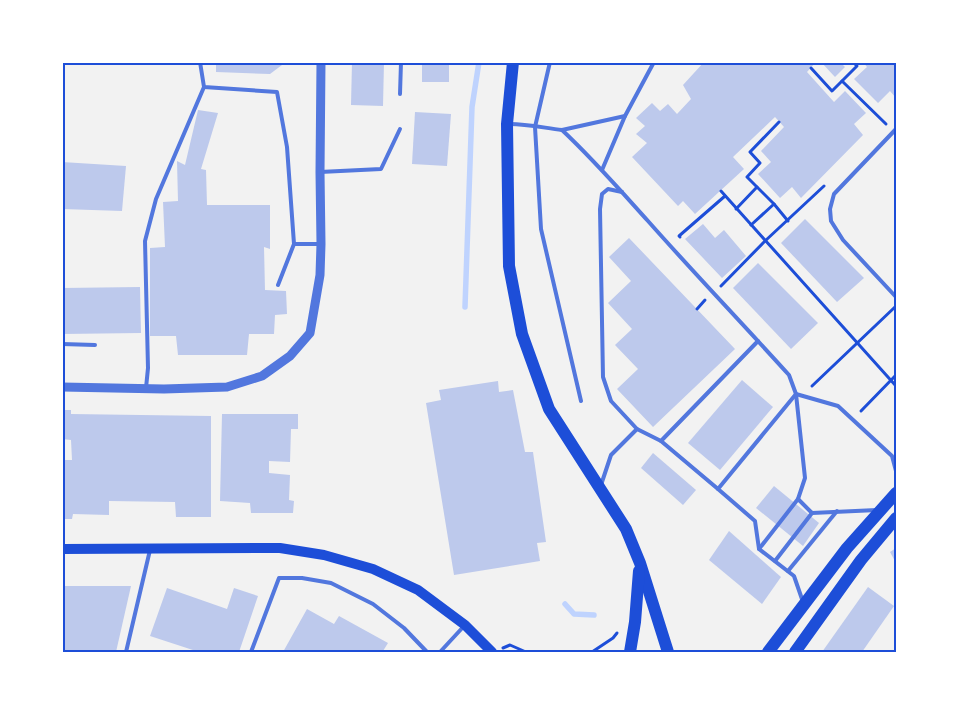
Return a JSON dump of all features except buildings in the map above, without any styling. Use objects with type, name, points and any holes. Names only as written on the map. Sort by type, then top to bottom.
[{"type":"main road","points":[[513,62],[507,124],[509,266],[522,334],[549,409],[626,530],[640,563],[668,652]]},
{"type":"main road","points":[[768,652],[848,548],[896,493]]},
{"type":"main road","points":[[795,652],[861,560],[896,518]]},
{"type":"main road","points":[[62,549],[280,548],[324,555],[373,569],[418,590],[465,625],[492,652]]},
{"type":"main road","points":[[630,652],[635,622],[640,563]]},
{"type":"street","points":[[62,387],[227,387],[262,376],[290,356],[310,332],[320,275],[322,244],[320,172],[321,62]]},
{"type":"lane","points":[[146,388],[148,368],[145,241],[156,199],[204,88],[200,62]]},
{"type":"lane","points":[[400,94],[401,62]]},
{"type":"lane","points":[[550,62],[536,127],[541,229],[581,401]]},
{"type":"lane","points":[[602,170],[625,116],[654,62]]},
{"type":"lane","points":[[204,88],[278,92],[287,147],[294,244],[278,285]]},
{"type":"lane","points":[[507,124],[521,124],[562,130],[625,116]]},
{"type":"lane","points":[[320,172],[381,170],[400,128]]},
{"type":"lane","points":[[896,129],[834,194],[830,209],[831,221],[843,240],[896,297]]},
{"type":"lane","points":[[562,130],[623,192],[789,375],[796,394],[805,478],[798,499],[759,549]]},
{"type":"lane","points":[[623,192],[608,189],[602,194],[600,209],[603,377],[611,401],[637,429],[661,442],[755,521],[759,549],[794,576],[804,606]]},
{"type":"lane","points":[[294,244],[322,244]]},
{"type":"lane","points":[[661,442],[758,341]]},
{"type":"lane","points":[[62,344],[96,345]]},
{"type":"lane","points":[[796,394],[838,406],[892,456],[896,471]]},
{"type":"lane","points":[[718,489],[796,394]]},
{"type":"lane","points":[[600,490],[611,455],[637,429]]},
{"type":"lane","points":[[798,499],[812,513]]},
{"type":"lane","points":[[774,561],[812,513],[882,510]]},
{"type":"lane","points":[[788,571],[837,511]]},
{"type":"lane","points":[[126,652],[150,548]]},
{"type":"lane","points":[[252,652],[280,578],[302,578],[331,583],[373,604],[404,628],[427,652]]},
{"type":"lane","points":[[440,652],[465,625]]},
{"type":"path","points":[[811,68],[832,91],[857,66],[853,62]]},
{"type":"path","points":[[842,81],[886,125],[892,120]]},
{"type":"path","points":[[779,122],[750,152],[760,163],[747,177],[788,221]]},
{"type":"path","points":[[697,309],[830,180]]},
{"type":"path","points":[[736,209],[757,187]]},
{"type":"path","points":[[721,191],[896,386]]},
{"type":"path","points":[[685,243],[679,236],[725,196]]},
{"type":"path","points":[[751,226],[774,204]]},
{"type":"path","points":[[715,278],[721,286]]},
{"type":"path","points":[[812,386],[896,306]]},
{"type":"path","points":[[861,411],[896,375]]},
{"type":"path","points":[[492,652],[510,645],[526,652]]},
{"type":"waterway","points":[[465,307],[472,107],[479,62]]},
{"type":"waterway","points":[[565,604],[574,614],[594,615]]}]
